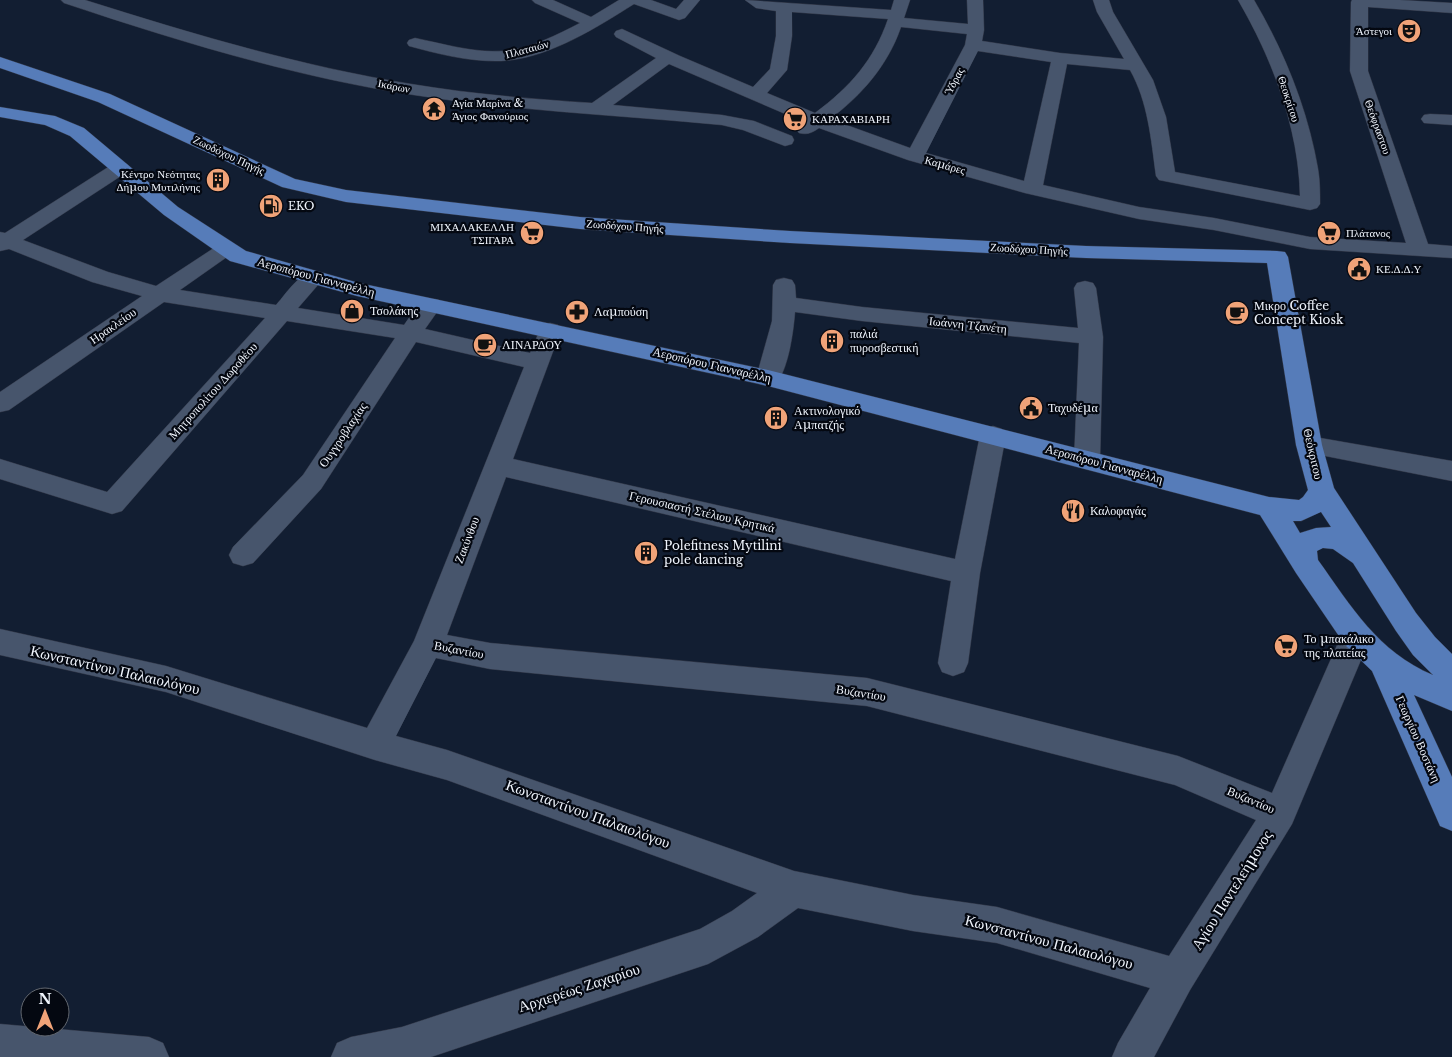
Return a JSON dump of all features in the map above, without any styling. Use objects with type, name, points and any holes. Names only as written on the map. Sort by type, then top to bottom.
[{"type":"main road","name":"Ζωοδόχου Πηγής","points":[[0,62],[104,98],[290,183],[346,196],[393,203],[580,223],[705,232],[1086,252],[1281,248]]},
{"type":"main road","name":"Αεροπόρου Γιανναρέλλη","points":[[0,112],[33,116],[62,124],[83,136],[171,211],[238,256],[313,278],[768,378],[1285,511],[1299,511],[1311,507],[1318,500],[1322,490]]},
{"type":"main road","name":"Θεόκριτου","points":[[1281,248],[1309,445],[1322,490],[1410,628],[1424,646],[1452,674]]},
{"type":"main road","points":[[1269,507],[1306,565],[1356,636],[1384,663],[1416,684],[1452,697]]},
{"type":"main road","points":[[1306,565],[1302,557],[1303,548],[1310,540],[1320,538],[1330,538],[1347,544],[1367,560]]},
{"type":"main road","name":"Γεωργίου Βοστάνη","points":[[1384,663],[1452,815]]},
{"type":"street","name":"Ικάρων","points":[[69,0],[213,45],[330,74],[412,90],[488,100],[722,120],[748,125],[785,140]]},
{"type":"street","points":[[540,0],[594,24]]},
{"type":"street","name":"Πλαταιών","points":[[415,43],[499,56],[519,53],[564,39],[594,24],[630,0]]},
{"type":"street","points":[[636,0],[679,15],[692,0]]},
{"type":"street","name":"Ύδρας","points":[[915,156],[974,37],[975,0]]},
{"type":"street","points":[[1101,0],[1144,80],[1157,117],[1166,176],[1310,204],[1281,248]]},
{"type":"street","name":"Θεοκρίτου","points":[[1246,0],[1262,27],[1292,101],[1309,170],[1310,204]]},
{"type":"street","points":[[1360,1],[1452,8]]},
{"type":"street","name":"Θεόφραστου","points":[[1360,1],[1359,72],[1420,250]]},
{"type":"street","points":[[759,2],[896,17],[1060,58],[1134,64]]},
{"type":"street","points":[[756,94],[778,70],[784,36],[784,6]]},
{"type":"street","points":[[766,152],[818,121],[832,110],[873,67],[885,49],[896,17]]},
{"type":"street","name":"Καμάρες","points":[[622,34],[668,57],[818,121],[915,156],[1032,189],[1139,213],[1214,224],[1281,248],[1324,244],[1452,252]]},
{"type":"street","points":[[594,110],[668,57]]},
{"type":"street","points":[[1032,189],[1060,58]]},
{"type":"street","points":[[1430,119],[1452,120]]},
{"type":"street","points":[[2,241],[120,168]]},
{"type":"street","points":[[2,241],[100,277],[159,294],[410,333],[537,362]]},
{"type":"street","name":"Ηρακλείου","points":[[0,404],[227,248]]},
{"type":"street","name":"Μητροπολίτου Δωροθέου","points":[[0,469],[112,504],[313,278]]},
{"type":"street","points":[[1086,288],[1091,337],[1087,460]]},
{"type":"street","name":"Ιωάννη Τζανέτη","points":[[768,378],[784,327],[784,294],[862,314],[1091,337]]},
{"type":"street","name":"Ουγγροβλαχίας","points":[[243,555],[312,482],[410,333],[431,305]]},
{"type":"street","name":"Ζακύνθου","points":[[375,745],[428,644],[550,330]]},
{"type":"street","points":[[953,663],[966,572],[993,435]]},
{"type":"street","points":[[1309,445],[1452,470]]},
{"type":"street","name":"Γερουσιαστή Στέλιου Κρητικά","points":[[496,465],[966,572]]},
{"type":"street","name":"Αγίου Παντελεήμονος","points":[[1132,1057],[1177,977],[1280,813],[1356,636]]},
{"type":"street","name":"Κωνσταντίνου Παλαιολόγου","points":[[0,642],[166,679],[375,745],[456,768],[794,889],[913,913],[997,925],[1177,977]]},
{"type":"street","name":"Βυζαντίου","points":[[428,644],[490,656],[867,692],[1178,770],[1280,813]]},
{"type":"street","name":"Αρχιερέως Ζαχαρίου","points":[[350,1057],[402,1047],[708,945],[745,924],[794,889]]},
{"type":"street","points":[[0,1044],[149,1057]]},
{"type":"place","name":"Άστεγοι","points":[[1409,31]]},
{"type":"place","name":"Αγία Μαρίνα & Άγιος Φανούριος","points":[[434,109]]},
{"type":"place","name":"ΚΑΡΑΧΑΒΙΑΡΗ","points":[[795,119]]},
{"type":"place","name":"Κέντρο Νεότητας Δήμου Μυτιλήνης","points":[[218,180]]},
{"type":"place","name":"EKO","points":[[271,206]]},
{"type":"place","name":"ΜΙΧΑΛΑΚΕΛΛΗ ΤΣΙΓΑΡΑ","points":[[532,233]]},
{"type":"place","name":"Πλάτανος","points":[[1329,233]]},
{"type":"place","name":"ΚΕ.Δ.Δ.Υ","points":[[1359,269]]},
{"type":"place","name":"Τσολάκης","points":[[352,311]]},
{"type":"place","name":"Λαμπούση","points":[[577,312]]},
{"type":"place","name":"Μικρο Coffee Concept Kiosk","points":[[1237,313]]},
{"type":"place","name":"παλιά πυροσβεστική","points":[[832,341]]},
{"type":"place","name":"ΛΙΝΑΡΔΟΥ","points":[[485,345]]},
{"type":"place","name":"Ταχυδέμα","points":[[1031,408]]},
{"type":"place","name":"Ακτινολογικό Αμπατζής","points":[[776,418]]},
{"type":"place","name":"Καλοφαγάς","points":[[1073,511]]},
{"type":"place","name":"Polefitness Mytilini pole dancing","points":[[646,553]]},
{"type":"place","name":"Το μπακάλικο της πλατείας","points":[[1286,646]]}]
